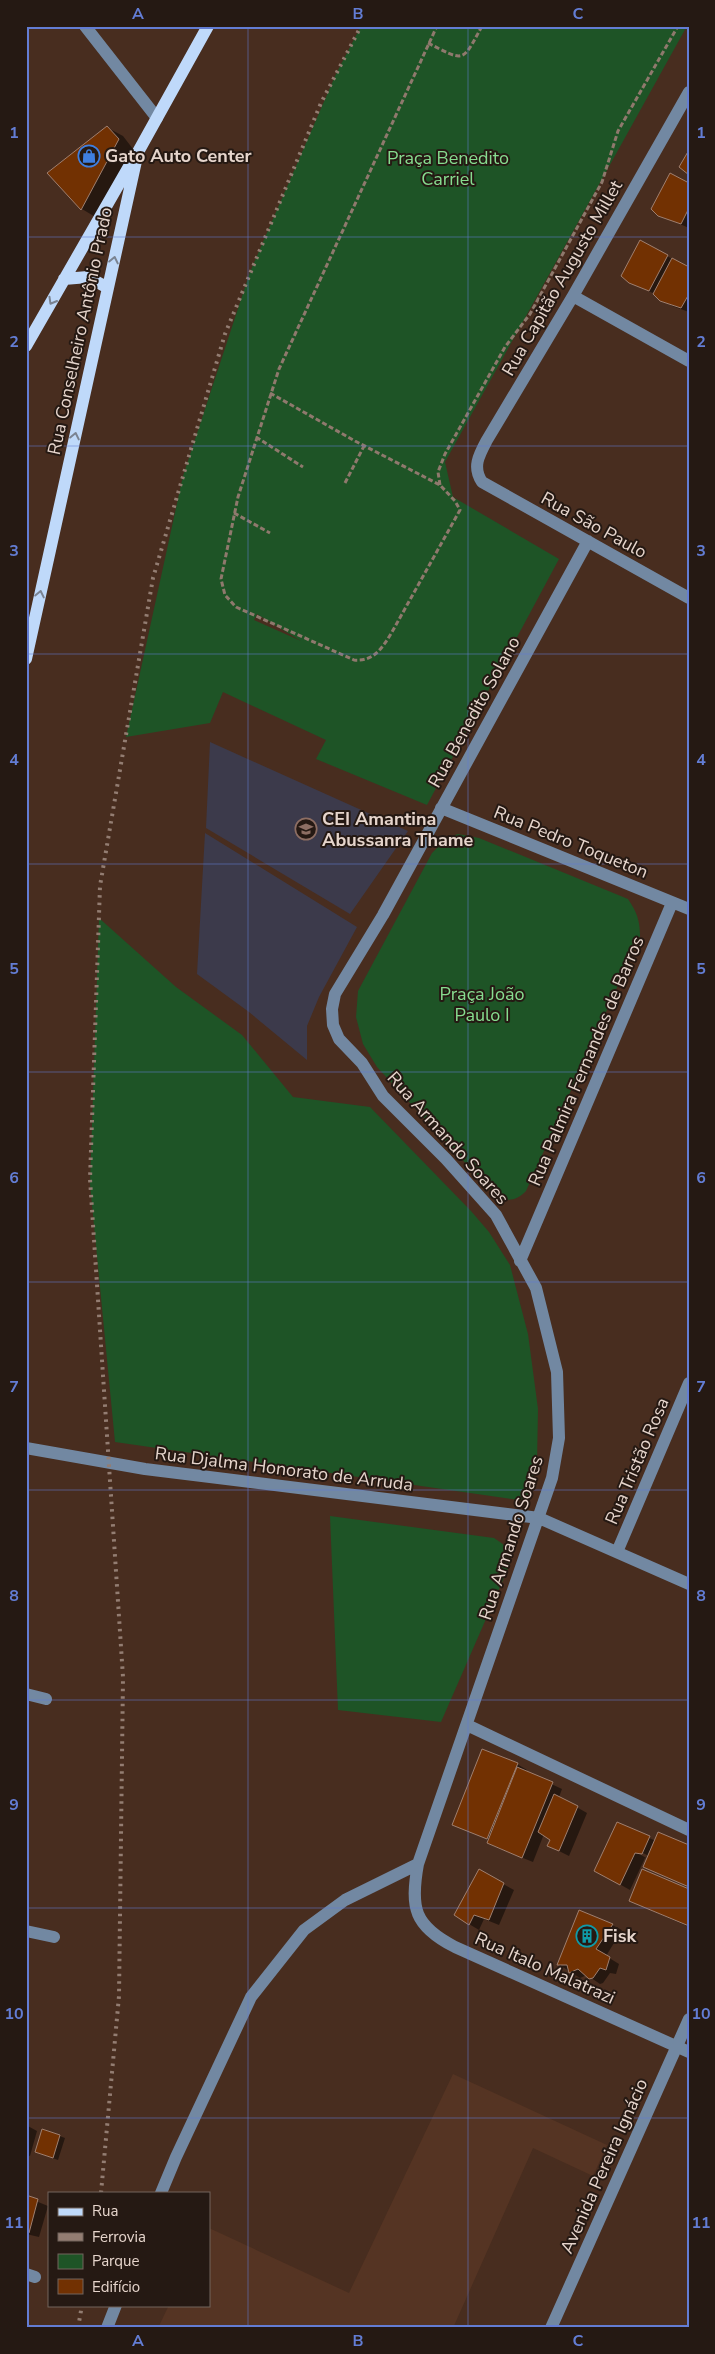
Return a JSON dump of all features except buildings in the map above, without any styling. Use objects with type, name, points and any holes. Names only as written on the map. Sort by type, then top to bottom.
[{"type":"main road","name":"Rua Conselheiro Antônio Prado","points":[[26,659],[138,152],[208,26]]},
{"type":"main road","points":[[26,346],[138,152]]},
{"type":"main road","points":[[64,279],[88,277],[108,288]]},
{"type":"street","points":[[85,26],[157,118]]},
{"type":"street","name":"Rua Capitão Augusto Millet","points":[[482,482],[476,468],[480,454],[685,106],[689,92]]},
{"type":"street","points":[[573,296],[689,361]]},
{"type":"street","name":"Rua São Paulo","points":[[482,482],[689,598]]},
{"type":"street","name":"Rua Benedito Solano","points":[[336,1032],[332,1018],[335,994],[383,916],[440,808],[588,541]]},
{"type":"street","name":"Rua Pedro Toqueton","points":[[440,808],[689,910]]},
{"type":"street","name":"Rua Palmira Fernandes de Barros","points":[[520,1261],[672,903]]},
{"type":"street","name":"Rua Armando Soares","points":[[336,1032],[343,1044],[362,1063],[382,1096],[446,1159],[496,1215],[536,1290],[558,1372],[559,1438],[552,1478],[418,1864],[414,1886],[416,1904]]},
{"type":"street","name":"Rua Tristão Rosa","points":[[617,1552],[689,1384]]},
{"type":"street","name":"Rua Djalma Honorato de Arruda","points":[[26,1448],[145,1469],[539,1518],[689,1584]]},
{"type":"street","points":[[26,1694],[46,1699]]},
{"type":"street","points":[[467,1726],[689,1830]]},
{"type":"street","points":[[161,2192],[251,1998],[304,1930],[345,1900],[418,1864]]},
{"type":"street","name":"Rua Italo Malatrazi","points":[[416,1904],[425,1926],[438,1938],[689,2052]]},
{"type":"street","points":[[26,1931],[54,1937]]},
{"type":"street","name":"Avenida Pereira Ignácio","points":[[551,2328],[689,2019]]},
{"type":"street","points":[[107,2328],[116,2306]]},
{"type":"path","points":[[270,392],[364,446],[440,485],[458,505],[460,510],[384,645],[371,658],[362,661],[354,660],[236,607],[225,595],[221,579],[234,513],[256,437],[270,392],[278,369],[437,26]]},
{"type":"path","points":[[428,43],[455,57],[462,57],[467,54],[482,26]]},
{"type":"path","points":[[440,485],[438,472],[445,454],[505,347],[530,314],[562,256],[602,182],[618,131],[678,26]]},
{"type":"path","points":[[256,437],[303,467]]},
{"type":"path","points":[[345,483],[364,446]]},
{"type":"path","points":[[234,513],[270,533]]},
{"type":"shaded area","name":"CEI Amantina Abussanra Thame","points":[[210,742],[408,831],[350,914],[206,828]]},
{"type":"shaded area","points":[[205,833],[357,927],[319,997],[307,1026],[307,1060],[249,1012],[197,974]]},
{"type":"shaded area","points":[[453,2074],[607,2145],[593,2176],[533,2148],[453,2328],[158,2328],[169,2306],[210,2306],[210,2228],[349,2293]]},
{"type":"green space","name":"Praça Benedito Carriel","points":[[361,26],[687,26],[445,462],[453,497],[559,559],[427,805],[316,759],[326,740],[223,692],[210,723],[126,737],[183,476],[250,272],[336,74]],"holes":[[[257,614],[301,641],[254,620]]]},
{"type":"green space","name":"Praça João Paulo I","points":[[458,834],[479,838],[628,899],[636,912],[639,926],[640,936],[526,1191],[522,1195],[509,1200],[496,1196],[492,1192],[377,1067],[363,1044],[356,1017],[358,991],[432,853],[447,838]]},
{"type":"green space","points":[[99,918],[176,987],[242,1035],[293,1097],[370,1107],[489,1232],[510,1265],[528,1334],[538,1409],[537,1463],[526,1501],[115,1442],[90,1184]]},
{"type":"green space","points":[[330,1516],[494,1538],[504,1545],[508,1551],[510,1564],[441,1722],[338,1710]]},
{"type":"railway","points":[[101,2192],[119,1996],[123,1677],[90,1179],[100,886],[153,578],[225,334],[321,103],[361,26]]},
{"type":"railway","points":[[78,2328],[82,2306]]},
{"type":"place","name":"Gato Auto Center","points":[[89,156]]},
{"type":"place","name":"CEI Amantina Abussanra Thame","points":[[306,829]]},
{"type":"place","name":"Fisk","points":[[587,1936]]}]
